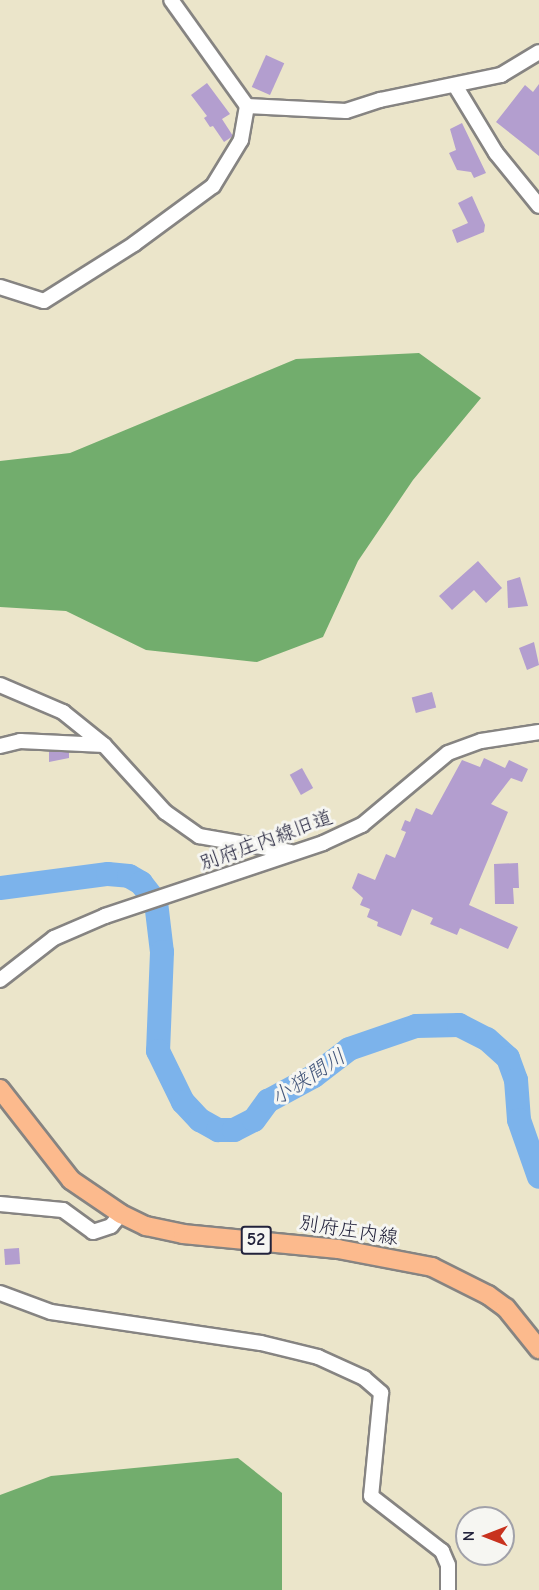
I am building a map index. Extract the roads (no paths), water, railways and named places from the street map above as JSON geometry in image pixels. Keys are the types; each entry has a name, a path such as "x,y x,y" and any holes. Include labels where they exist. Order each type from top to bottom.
{"main road":[{"name":"別府庄内線","path":"0,1089 71,1180 121,1214 146,1226 183,1234 338,1248 432,1267 465,1281 506,1308 539,1349"}],"street":[{"path":"0,287 44,301 134,244 213,186 241,140 247,106 171,0"},
{"path":"247,106 345,111 380,99 456,87 501,75 539,52"},
{"path":"456,87 496,153 539,206"},
{"path":"0,685 63,712 104,745 165,812 199,836 293,852"},
{"name":"別府庄内線旧道","path":"0,980 54,938 105,916 293,852 362,825 448,753 481,741 539,732"},
{"path":"0,746 20,741 104,745"},
{"path":"0,1204 63,1210 93,1232 111,1226 121,1214"},
{"path":"0,1293 51,1312 261,1343 318,1357 364,1378 381,1393 371,1496 442,1551 448,1565 448,1590"}],"waterway":[{"name":"小狭間川","path":"0,888 108,874 129,876 141,883 156,902 162,952 158,1051 183,1102 200,1120 218,1130 234,1130 254,1120 268,1101 314,1076 349,1049 416,1026 459,1025 487,1039 508,1058 516,1080 519,1120 539,1177"}]}
